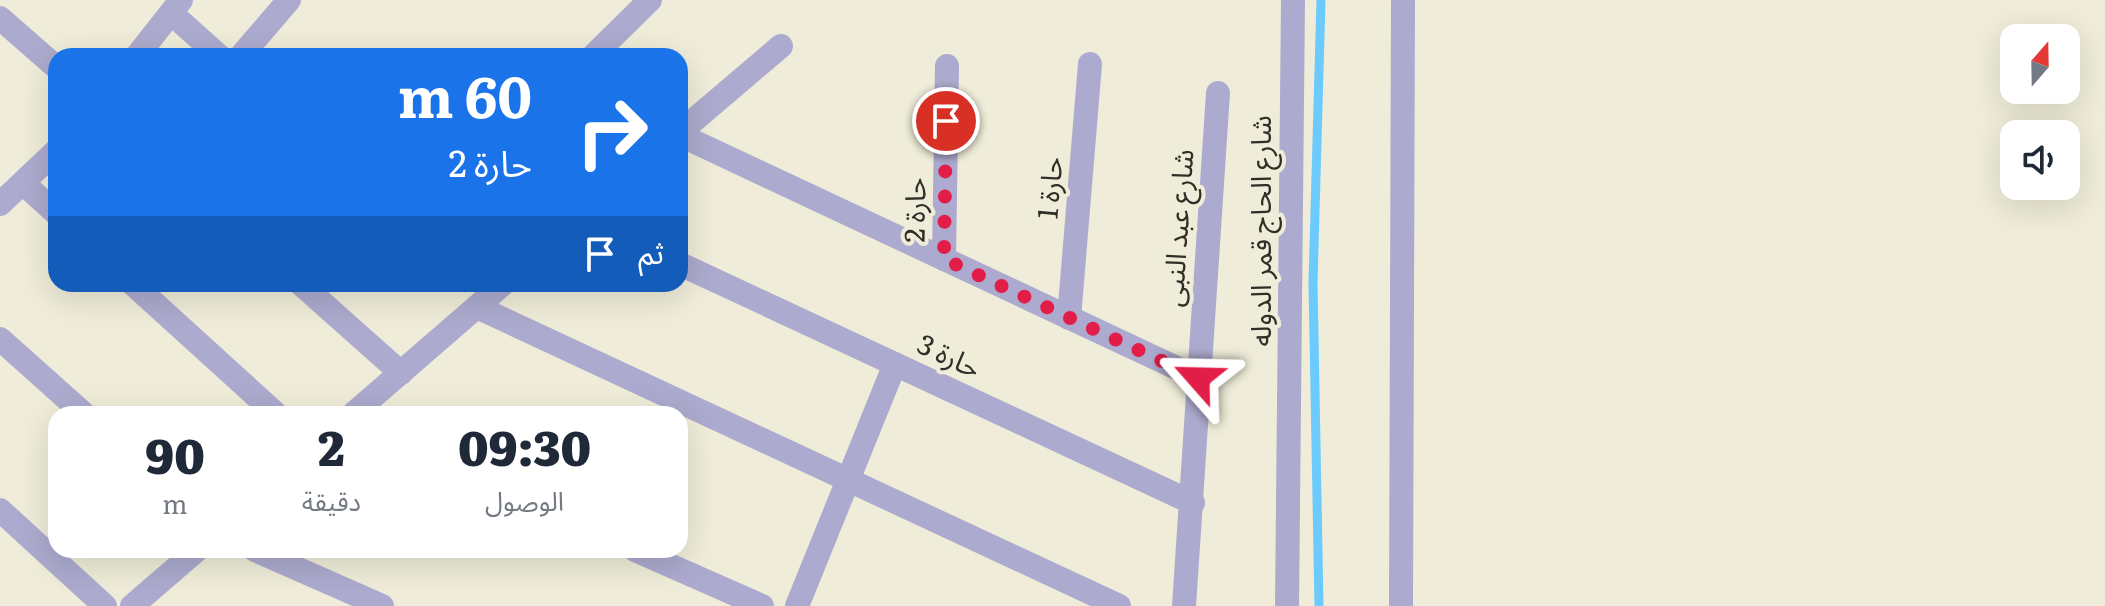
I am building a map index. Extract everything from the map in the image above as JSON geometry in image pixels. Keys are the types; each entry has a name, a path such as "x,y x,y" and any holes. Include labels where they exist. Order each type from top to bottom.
{"street":[{"path":"248,48 289,0"},
{"path":"601,48 650,0"},
{"name":"شارع الحاج قمر الدوله","path":"1287,606 1293,0"},
{"path":"1401,606 1403,0"},
{"path":"143,48 176,6 212,48"},
{"path":"0,18 48,60"},
{"path":"688,126 781,46"},
{"name":"حارة 1","path":"1069,318 1090,64"},
{"name":"حارة 2","path":"944,259 947,66"},
{"name":"شارع عبد النبى","path":"1184,606 1218,93"},
{"path":"688,137 1198,378"},
{"path":"0,204 48,159"},
{"path":"23,183 48,206"},
{"name":"حارة 3","path":"688,268 1193,503"},
{"path":"142,292 267,406"},
{"path":"310,292 401,373"},
{"path":"362,406 485,293 847,479 1119,606"},
{"path":"0,339 75,406"},
{"path":"797,606 895,364"},
{"path":"0,510 48,554"},
{"path":"52,558 105,606"},
{"path":"132,606 188,558"},
{"path":"273,558 382,606"},
{"path":"653,558 762,606"}],"waterway":[{"path":"1319,606 1313,283 1321,0"}],"route":[{"path":"946,121 944,259 1198,378"}]}
